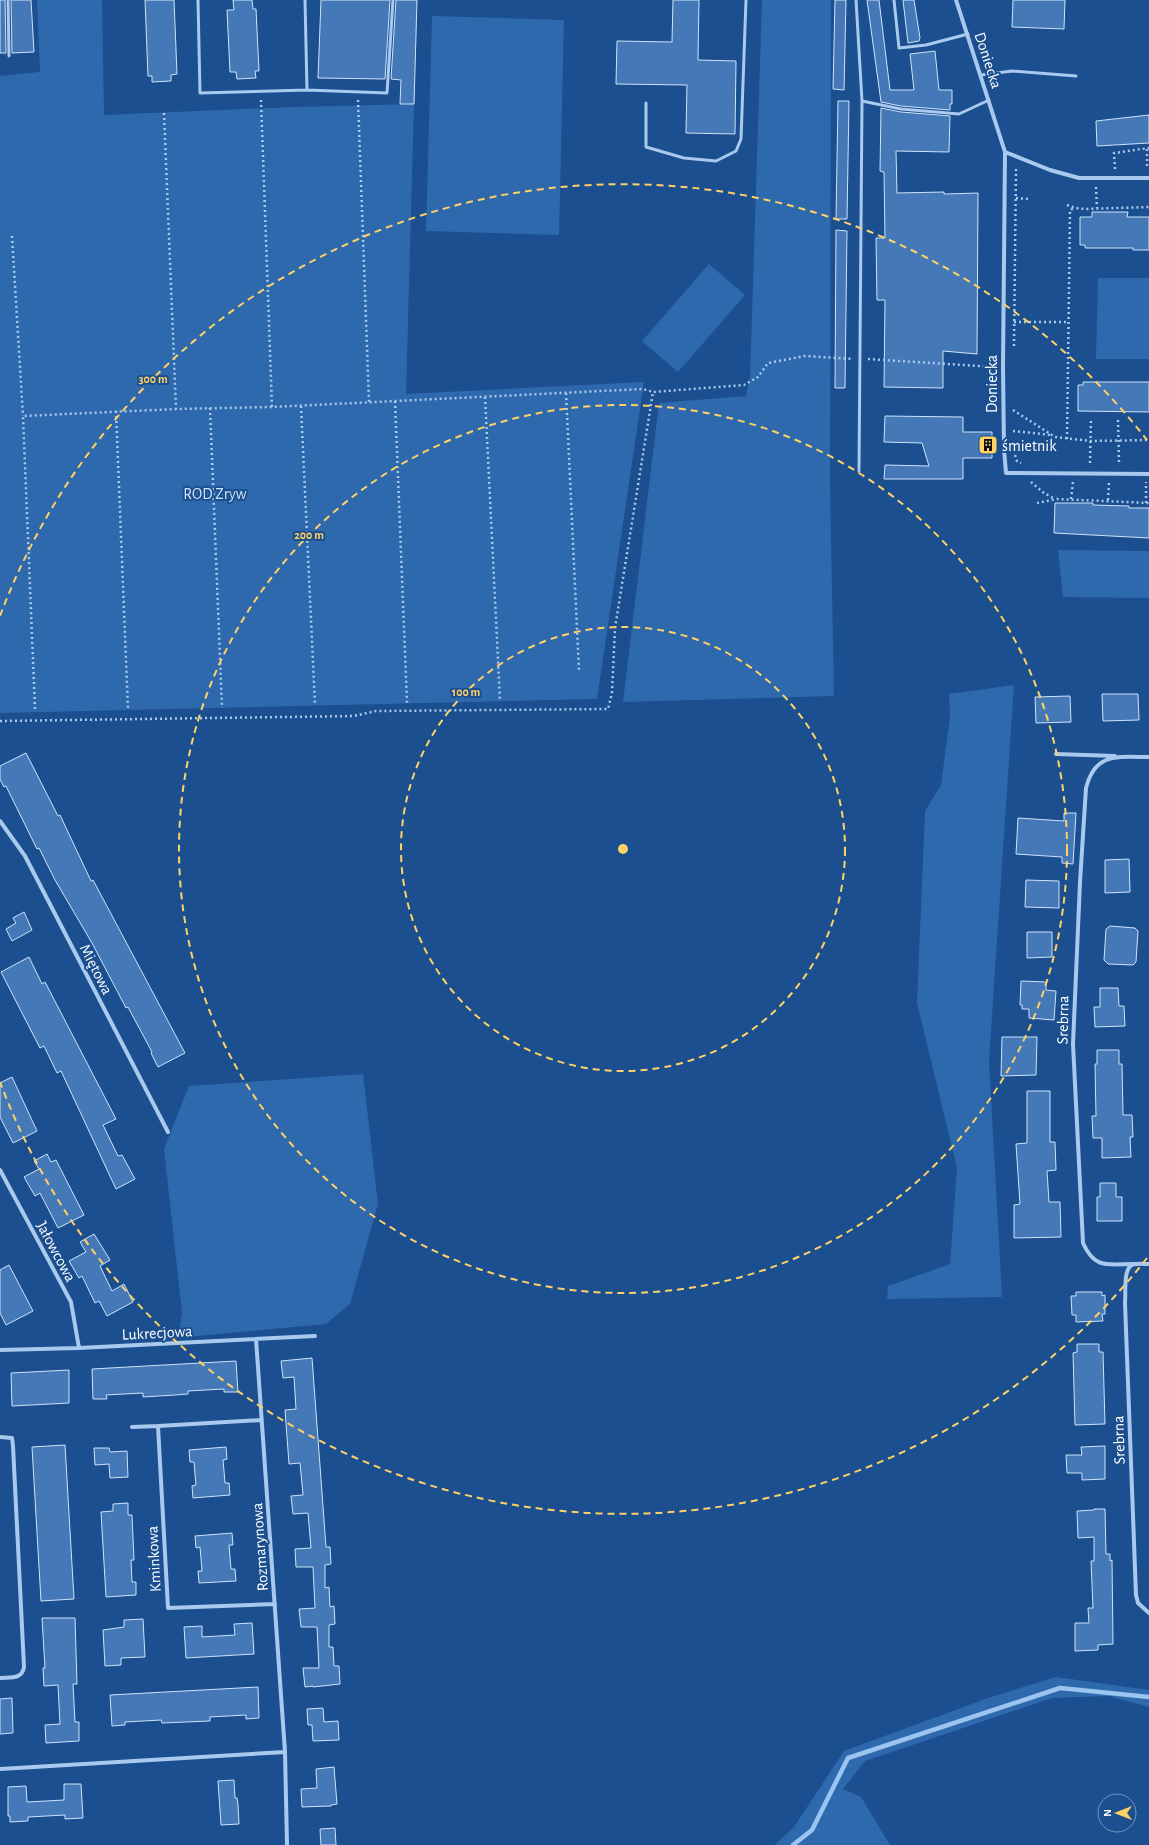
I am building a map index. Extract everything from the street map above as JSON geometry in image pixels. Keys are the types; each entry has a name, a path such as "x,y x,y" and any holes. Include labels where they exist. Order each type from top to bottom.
{"street":[{"name":"Doniecka","path":"956,0 990,100 1005,152 1003,367 1004,449 1006,473 1149,474"},
{"path":"1005,152 1050,170 1079,178 1149,178"},
{"name":"Srebrna","path":"1056,754 1149,757"},
{"name":"Srebrna","path":"1123,757 1105,761 1095,766 1089,775 1086,788 1080,882 1073,1044 1083,1243 1090,1257 1095,1262 1106,1264 1149,1264"},
{"name":"Miętowa","path":"0,821 25,856 168,1132"},
{"name":"Jałowcowa","path":"0,1170 71,1302 79,1348"},
{"name":"Srebrna","path":"1135,1264 1130,1266 1127,1271 1125,1303 1136,1595 1138,1603 1149,1613"},
{"name":"Lukrecjowa","path":"0,1350 79,1348 316,1336"},
{"name":"Rozmarynowa","path":"256,1339 285,1752 287,1845"},
{"path":"132,1427 261,1420"},
{"name":"Kminkowa","path":"158,1426 168,1608 275,1604"},
{"path":"0,1437 12,1438 14,1446 24,1667 22,1674 19,1676 0,1678"},
{"path":"0,1769 285,1752"}],"lane":[{"path":"8,0 9,56"},
{"path":"198,0 200,93 307,90 387,93 393,0"},
{"path":"305,0 307,90"},
{"path":"646,103 646,147 684,158 716,160 736,151 741,139 746,0"},
{"path":"856,0 862,101 860,471"},
{"path":"894,0 899,48 926,45 968,34"},
{"path":"981,75 1012,71 1076,76"},
{"path":"862,101 901,109 959,114 990,100"}],"path":[{"path":"978,34 991,73"},
{"path":"261,92 272,407"},
{"path":"358,92 370,402"},
{"path":"164,113 176,409"},
{"path":"1115,170 1114,153 1148,149 1148,169 1140,169"},
{"path":"1014,351 1016,169"},
{"path":"1107,170 1121,170"},
{"path":"1096,178 1097,208"},
{"path":"1016,198 1028,199"},
{"path":"1067,205 1075,208 1149,207"},
{"path":"1067,439 1070,210 1075,208"},
{"path":"12,236 23,416 35,709"},
{"path":"1014,322 1069,322"},
{"path":"23,416 116,411 301,406 643,389 653,392 744,384 758,377 768,363 805,356 996,367"},
{"path":"996,359 996,374"},
{"path":"0,721 354,716 376,711 608,709 612,693 615,628 653,392"},
{"path":"566,393 579,671"},
{"path":"485,397 500,701"},
{"path":"395,401 408,703"},
{"path":"1013,402 1013,415"},
{"path":"301,406 315,705"},
{"path":"210,408 222,708"},
{"path":"1013,410 1055,437 1091,441 1149,440"},
{"path":"116,411 128,710"},
{"path":"1090,463 1091,418"},
{"path":"1118,420 1119,463"},
{"path":"1013,426 1014,438"},
{"path":"1013,431 1052,435"},
{"path":"1014,450 1017,461 1022,464"},
{"path":"1029,481 1044,493 1055,499"},
{"path":"1071,499 1073,481"},
{"path":"1108,500 1109,481"},
{"path":"1037,503 1055,499 1108,500 1147,503 1146,482"}],"green space":[{"name":"ROD Zryw","path":"37,0 102,0 104,115 294,107 414,104 406,394 644,382 597,699 0,713 0,76 40,72"},
{"path":"762,0 831,0 830,484 834,696 623,702 659,403 746,396 750,377"},
{"path":"432,16 564,20 559,235 426,231"},
{"path":"709,264 745,295 678,372 642,341"},
{"path":"1098,278 1149,278 1149,359 1096,359"},
{"path":"1058,550 1149,551 1149,598 1063,597"},
{"path":"1014,685 989,1061 1002,1297 887,1299 888,1286 950,1264 957,1168 917,1003 925,811 941,785 950,717 949,694"},
{"path":"363,1074 378,1204 350,1304 326,1324 187,1337 179,1332 182,1313 164,1149 189,1086"},
{"path":"1056,1677 1149,1690 1149,1707 1109,1696 1052,1698 865,1761 843,1789 861,1797 890,1845 775,1845 794,1827 844,1751 988,1698"}],"building":[{"path":"0,0 5,0 6,53 0,53"},
{"path":"11,0 31,0 34,52 12,53"},
{"path":"145,0 174,0 177,74 171,75 171,81 152,82 152,76 148,76"},
{"path":"233,0 252,0 253,9 256,9 259,71 255,71 256,78 237,79 236,72 230,72 227,10 234,10"},
{"path":"321,0 390,0 385,79 318,78"},
{"path":"396,0 417,0 414,104 400,104 401,80 391,79"},
{"path":"673,0 699,0 698,60 736,61 735,134 686,133 687,85 616,84 617,41 672,42"},
{"path":"835,0 846,0 844,90 833,89"},
{"path":"867,0 879,0 890,90 914,90 910,54 935,51 939,90 952,90 952,104 950,104 950,110 901,106 881,102"},
{"path":"903,0 914,0 920,38 919,41 908,43"},
{"path":"1013,0 1065,0 1064,29 1012,27"},
{"path":"838,101 849,101 847,219 836,219"},
{"path":"881,108 901,112 950,116 949,152 896,151 897,193 978,193 977,354 943,351 943,388 884,387 885,300 877,300 876,238 885,238 884,172 880,171"},
{"path":"1149,115 1149,143 1097,146 1096,121"},
{"path":"1092,212 1128,212 1127,217 1149,217 1149,250 1133,250 1133,248 1085,248 1085,245 1080,245 1080,217 1092,217"},
{"path":"836,230 847,231 845,388 835,388"},
{"path":"1083,382 1149,382 1149,412 1078,411 1078,385 1083,385"},
{"path":"885,416 963,417 963,432 992,432 992,458 963,458 963,479 884,479 885,465 929,466 922,443 884,442"},
{"path":"1055,503 1093,503 1093,505 1149,508 1149,538 1054,533"},
{"path":"1102,694 1138,694 1139,720 1103,721"},
{"path":"1070,696 1071,722 1036,723 1035,697"},
{"path":"26,753 58,816 60,815 91,881 93,880 185,1053 158,1067 151,1053 152,1052 128,1007 126,1008 92,943 55,880 39,848 37,849 6,786 4,787 0,779 0,766"},
{"path":"1064,813 1076,813 1073,864 1062,863 1062,857 1016,854 1018,818 1064,821"},
{"path":"1129,859 1130,892 1105,893 1105,860"},
{"path":"1026,880 1059,881 1059,908 1025,907"},
{"path":"24,912 32,930 12,941 6,929 16,923 13,918"},
{"path":"1110,926 1135,928 1138,931 1136,962 1133,965 1108,964 1104,960 1106,929"},
{"path":"1027,932 1052,932 1052,957 1027,958"},
{"path":"29,957 42,984 45,982 116,1119 103,1125 118,1156 122,1155 135,1179 116,1189 61,1071 57,1073 44,1046 40,1048 1,972"},
{"path":"1021,981 1046,982 1046,990 1056,991 1054,1020 1029,1018 1029,1009 1022,1009 1022,1005 1020,1005"},
{"path":"1100,988 1118,988 1119,1006 1124,1006 1125,1026 1095,1027 1094,1007 1100,1007"},
{"path":"1002,1037 1037,1037 1036,1075 1001,1076"},
{"path":"1097,1050 1119,1050 1119,1064 1122,1064 1123,1115 1132,1115 1133,1137 1130,1137 1131,1157 1102,1158 1102,1138 1093,1138 1092,1116 1096,1116 1095,1064 1097,1064"},
{"path":"12,1077 37,1131 13,1143 0,1117 0,1083"},
{"path":"1027,1091 1050,1091 1050,1142 1055,1142 1056,1170 1047,1171 1049,1202 1060,1202 1061,1237 1014,1238 1014,1205 1020,1204 1016,1144 1027,1143"},
{"path":"47,1154 51,1162 56,1160 84,1215 58,1228 40,1193 35,1196 24,1177 39,1169 34,1161"},
{"path":"1100,1183 1116,1183 1116,1197 1122,1197 1122,1221 1097,1221 1097,1197 1100,1197"},
{"path":"94,1234 110,1260 100,1266 112,1291 124,1284 133,1302 107,1316 99,1301 95,1303 82,1276 79,1278 69,1261 86,1252 80,1242"},
{"path":"9,1265 33,1311 6,1325 0,1313 0,1270"},
{"path":"1076,1292 1102,1292 1102,1296 1105,1295 1105,1314 1102,1314 1103,1321 1076,1322 1076,1315 1072,1315 1071,1296 1076,1296"},
{"path":"1077,1344 1099,1344 1099,1352 1103,1352 1105,1424 1075,1425 1073,1353 1077,1352"},
{"path":"312,1358 326,1547 330,1547 331,1564 325,1565 325,1588 329,1587 330,1607 334,1606 335,1624 329,1625 329,1647 333,1647 334,1666 339,1666 340,1684 305,1687 303,1668 319,1668 317,1627 301,1627 299,1609 315,1608 313,1567 296,1567 295,1549 311,1548 308,1513 293,1514 291,1496 303,1495 300,1463 289,1464 285,1410 296,1409 294,1377 283,1378 281,1361"},
{"path":"236,1361 238,1392 224,1392 224,1389 188,1391 188,1394 143,1397 143,1393 106,1395 107,1399 93,1399 92,1369"},
{"path":"69,1370 69,1403 12,1406 11,1373"},
{"path":"65,1445 74,1599 41,1601 32,1447"},
{"path":"1105,1446 1105,1479 1082,1480 1082,1473 1067,1473 1066,1455 1082,1455 1081,1447"},
{"path":"226,1447 227,1459 223,1460 225,1483 229,1483 230,1495 193,1498 192,1486 196,1485 194,1462 190,1462 189,1450"},
{"path":"94,1448 109,1448 110,1452 127,1451 128,1477 110,1478 109,1464 95,1465"},
{"path":"128,1503 128,1515 132,1515 134,1560 131,1560 132,1582 136,1582 136,1595 106,1597 101,1512 113,1511 113,1504"},
{"path":"1105,1509 1106,1554 1110,1554 1110,1561 1112,1560 1113,1644 1098,1645 1098,1650 1075,1651 1075,1623 1089,1623 1088,1608 1093,1608 1091,1561 1094,1561 1094,1537 1078,1538 1077,1511"},
{"path":"232,1533 233,1545 229,1545 231,1569 235,1569 236,1581 199,1583 198,1571 202,1571 200,1547 196,1548 195,1536"},
{"path":"42,1618 75,1618 77,1684 73,1684 75,1722 79,1722 79,1741 46,1743 45,1725 60,1724 58,1685 44,1686 43,1668 45,1668"},
{"path":"143,1619 145,1657 121,1658 121,1665 105,1666 103,1630 124,1627 124,1620"},
{"path":"252,1623 254,1654 186,1658 184,1627 202,1626 202,1637 235,1635 234,1624"},
{"path":"258,1687 259,1718 246,1719 246,1715 210,1717 210,1721 162,1723 161,1720 125,1722 125,1725 112,1726 110,1695"},
{"path":"12,1698 13,1733 0,1734 0,1699"},
{"path":"323,1708 324,1722 338,1721 339,1740 313,1741 312,1725 308,1725 307,1709"},
{"path":"334,1767 337,1804 331,1806 302,1807 301,1789 317,1788 316,1769"},
{"path":"234,1780 235,1798 237,1798 238,1804 239,1824 221,1825 218,1781"},
{"path":"64,1784 81,1784 83,1818 65,1819 65,1815 28,1817 28,1821 10,1822 10,1816 8,1816 8,1787 26,1786 27,1802 46,1801 64,1800"},
{"path":"335,1828 336,1845 321,1845 320,1829"}],"waterway":[{"path":"793,1845 812,1830 848,1758 1060,1688 1149,1697"}],"place":[{"name":"śmietnik","path":"988,445"}]}
